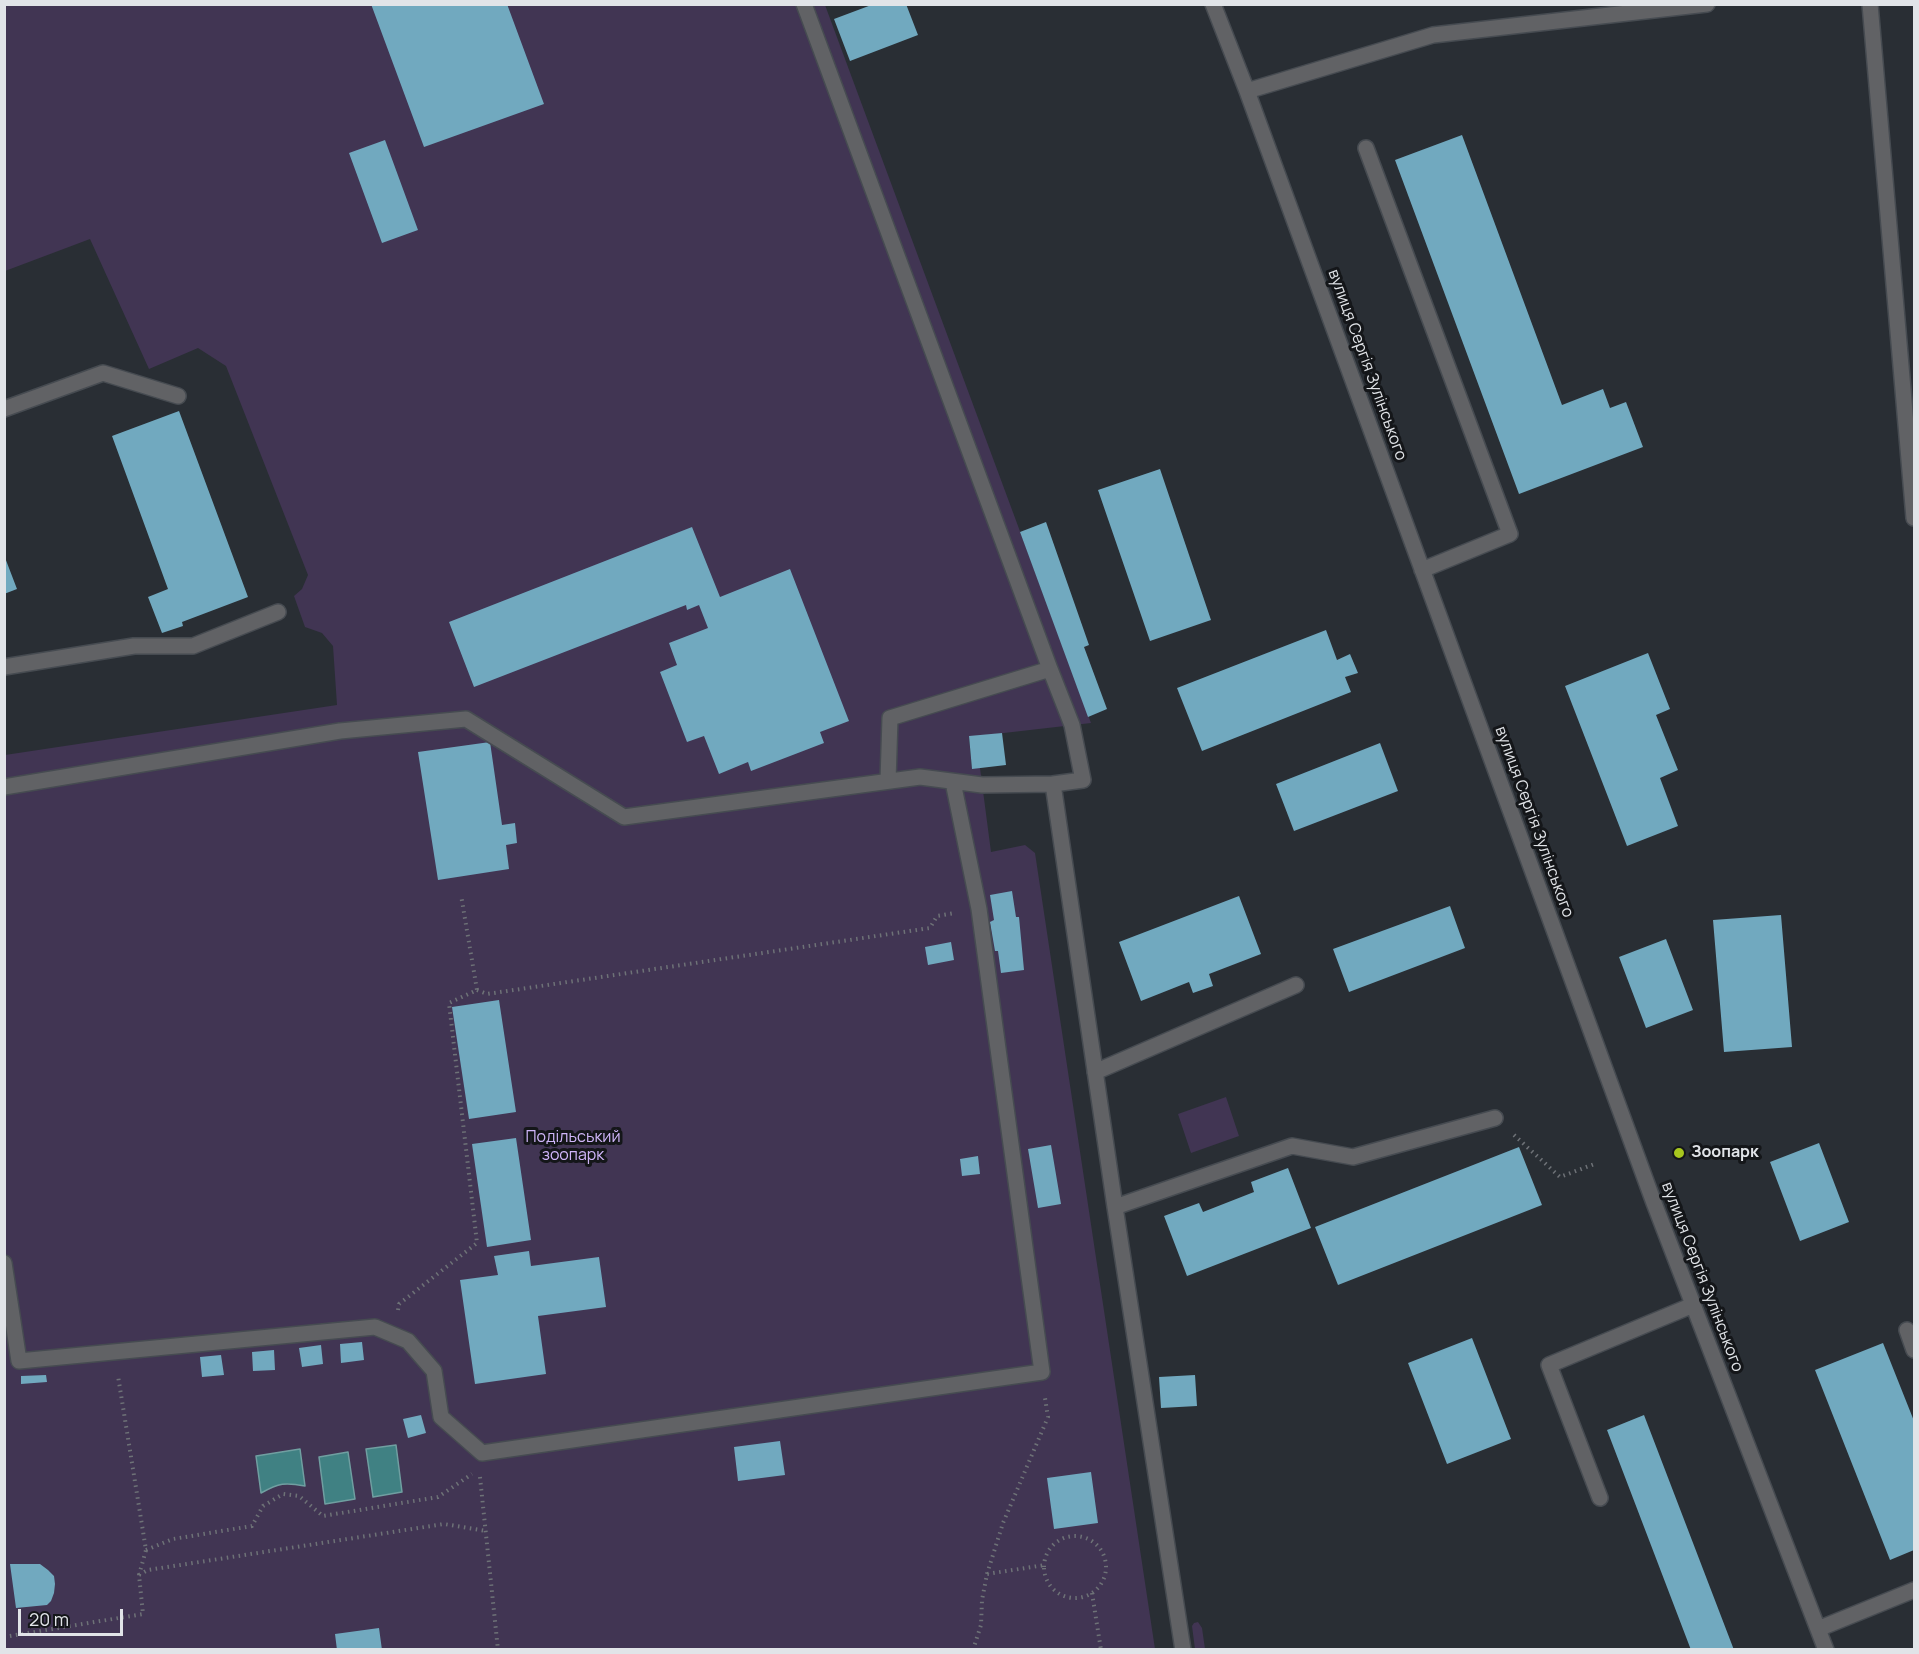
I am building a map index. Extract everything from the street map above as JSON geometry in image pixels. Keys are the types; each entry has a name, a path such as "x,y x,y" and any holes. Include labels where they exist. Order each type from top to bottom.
{"street":[{"path":"4,787 340,731 466,719 624,817 920,777 982,785 1053,784 1083,780 1072,725 804,4"},
{"name":"вулиця Сергія Зулінського","path":"1213,4 1247,91 1654,1203 1826,1650"},
{"path":"1247,91 1433,35 1707,4"},
{"path":"1870,4 1914,518"},
{"path":"1366,148 1510,534 1422,570"},
{"path":"4,409 103,373 178,396"},
{"path":"4,667 134,646 193,646 278,612"},
{"path":"888,781 890,718 1050,669"},
{"path":"4,1263 19,1361 375,1327 408,1341 434,1371 441,1417 482,1453 1042,1372 979,909 953,782"},
{"path":"1053,784 1183,1650"},
{"path":"1095,1072 1296,985"},
{"path":"1115,1207 1292,1146 1353,1157 1495,1118"},
{"path":"1600,1498 1550,1365 1693,1305"},
{"path":"1907,1330 1914,1350"},
{"path":"1818,1629 1914,1590"}],"path":[{"path":"461,895 477,990"},
{"path":"391,1334 399,1304 477,1244 449,1003 477,990 487,994 930,928 938,916 979,909"},
{"path":"1495,1118 1560,1177 1597,1163"},
{"path":"4,1637 142,1614 139,1575 146,1550 115,1352"},
{"path":"973,1650 981,1625 982,1600 987,1574 1003,1523 1047,1417 1042,1372"},
{"path":"146,1550 173,1539 252,1526 263,1506 283,1494 299,1496 323,1516 438,1497 479,1470 498,1650"},
{"path":"139,1575 148,1570 444,1524 486,1531"},
{"path":"1081,1537 1091,1540 1099,1547 1106,1566 1105,1577 1100,1586 1084,1597 1064,1596 1049,1584 1045,1575 1045,1564 1052,1546 1060,1540 1081,1537"},
{"path":"987,1574 1045,1564"},
{"path":"1092,1593 1101,1650"}],"green space":[{"name":"Подільський зоопарк","path":"5,5 825,5 1091,723 969,737 972,768 980,768 991,852 1025,845 1035,853 1155,1649 5,1649 5,755 337,705 333,646 322,633 305,627 294,596 302,589 308,575 226,366 198,348 149,369 90,239 5,271"},
{"path":"1226,1097 1239,1136 1191,1153 1178,1114"},
{"path":"1198,1622 1202,1628 1205,1649 1195,1649 1192,1626"}],"water":[{"path":"396,1445 402,1492 373,1497 366,1449"},
{"path":"300,1449 305,1486 282,1484 261,1493 256,1456"},
{"path":"348,1452 355,1499 325,1504 319,1457"}],"building":[{"path":"371,4 507,4 544,104 424,147"},
{"path":"874,4 906,4 918,35 850,61 834,19"},
{"path":"1462,135 1562,405 1603,389 1610,408 1626,402 1643,447 1519,494 1395,160"},
{"path":"385,140 418,230 382,243 349,153"},
{"path":"179,411 248,597 182,622 183,626 162,633 148,597 168,589 112,436"},
{"path":"1160,469 1211,620 1150,641 1098,490"},
{"path":"1046,522 1089,645 1084,647 1107,709 1088,717 1020,532"},
{"path":"692,527 720,597 790,569 849,721 820,732 824,743 751,771 748,762 719,774 704,736 687,742 660,672 677,665 669,643 708,628 699,605 687,610 686,605 474,687 449,622"},
{"path":"4,555 17,589 4,594"},
{"path":"1326,630 1337,660 1350,654 1358,673 1345,677 1351,692 1202,751 1177,688"},
{"path":"1648,653 1670,709 1656,715 1678,770 1660,778 1678,826 1627,846 1565,686"},
{"path":"1002,733 1006,765 972,769 969,736"},
{"path":"490,742 502,825 515,823 517,843 506,845 509,869 438,880 418,752"},
{"path":"1380,743 1398,791 1294,831 1276,784"},
{"path":"1012,891 1016,917 1019,917 1024,970 1001,973 990,922 994,920 990,895"},
{"path":"1239,896 1261,954 1209,974 1213,986 1193,993 1189,982 1141,1001 1119,942"},
{"path":"1450,906 1465,948 1349,992 1333,949"},
{"path":"1781,915 1792,1047 1724,1052 1713,920"},
{"path":"1666,939 1693,1010 1646,1028 1619,957"},
{"path":"951,942 954,960 928,965 925,947"},
{"path":"499,1000 516,1112 469,1119 452,1007"},
{"path":"516,1138 531,1240 487,1247 472,1144"},
{"path":"1819,1143 1849,1222 1800,1241 1770,1162"},
{"path":"1051,1145 1061,1204 1038,1208 1028,1149"},
{"path":"1519,1147 1542,1205 1338,1285 1315,1227"},
{"path":"978,1156 980,1174 962,1176 960,1159"},
{"path":"1288,1168 1311,1228 1187,1276 1164,1216 1199,1203 1203,1212 1254,1192 1251,1182"},
{"path":"529,1251 531,1266 599,1257 606,1307 538,1316 546,1374 475,1384 460,1280 498,1275 494,1256"},
{"path":"1472,1338 1511,1439 1447,1464 1408,1363"},
{"path":"362,1342 364,1360 341,1363 340,1344"},
{"path":"1883,1343 1914,1421 1914,1550 1890,1560 1815,1370"},
{"path":"321,1345 323,1364 302,1367 299,1348"},
{"path":"274,1350 275,1370 253,1371 252,1352"},
{"path":"221,1355 224,1375 202,1377 200,1357"},
{"path":"46,1375 47,1382 21,1384 21,1376"},
{"path":"1195,1375 1197,1406 1161,1408 1159,1377"},
{"path":"421,1415 426,1433 408,1438 403,1419"},
{"path":"1644,1415 1734,1650 1691,1650 1607,1430"},
{"path":"780,1441 785,1475 738,1481 734,1447"},
{"path":"1091,1472 1098,1523 1054,1529 1047,1478"},
{"path":"10,1564 40,1564 54,1576 54,1593 47,1605 16,1608"},
{"path":"379,1628 382,1650 337,1650 335,1634"}],"place":[{"name":"Зоопарк","path":"1679,1153"}]}
